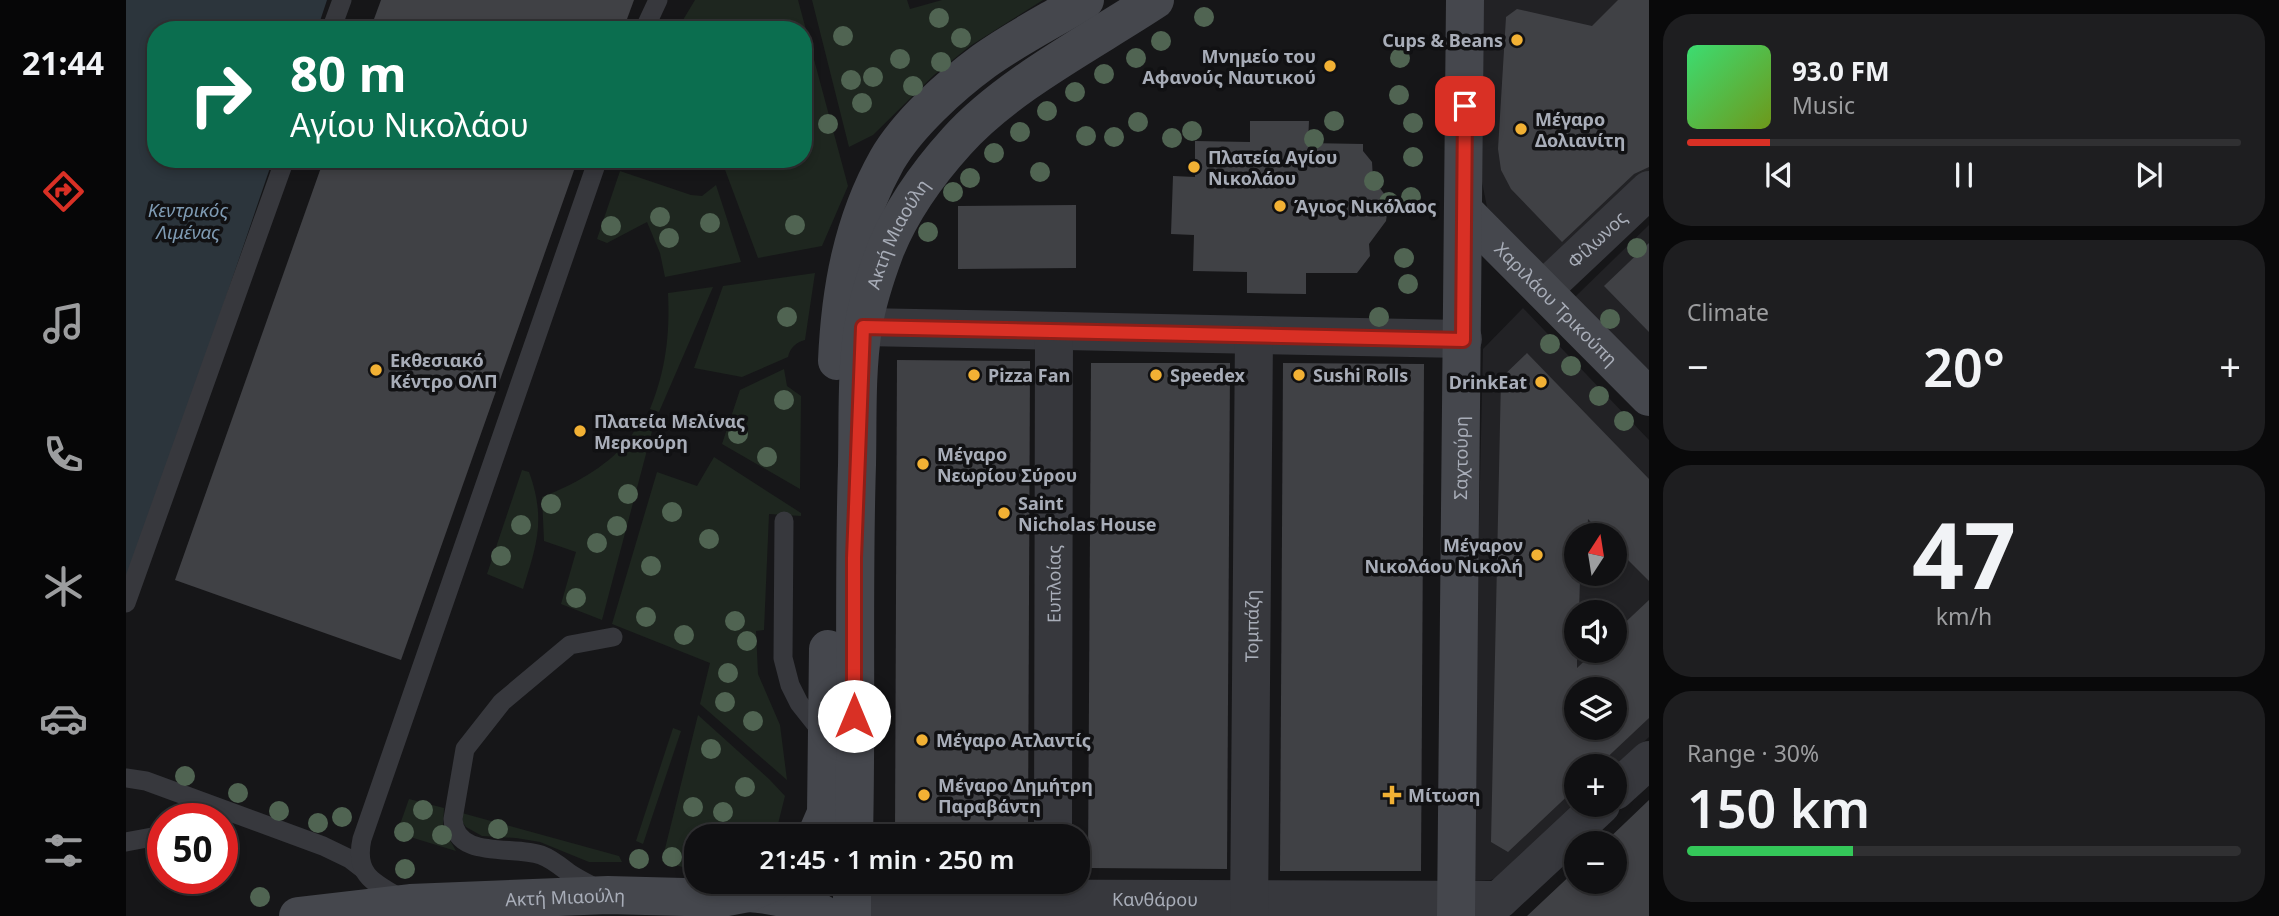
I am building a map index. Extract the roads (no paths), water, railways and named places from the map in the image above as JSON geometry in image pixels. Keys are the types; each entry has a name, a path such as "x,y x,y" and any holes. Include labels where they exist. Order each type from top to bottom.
{"main road":[{"name":"Ακτή Μιαούλη","path":"821,824 825,813 835,405 840,308 851,249 861,216 888,159 930,108 985,61 1085,0"},
{"name":"Ακτή Μιαούλη","path":"854,824 854,558 863,327 885,251 898,222 958,139 984,115 1050,67 1155,0"},
{"name":"Σαχτούρη","path":"1456,908 1465,0"},
{"name":"Χαριλάου Τρικούπη","path":"1464,211 1649,397"},
{"name":"Ακτή Μιαούλη","path":"298,916 608,895 722,898 738,894"},
{"name":"Ακτή Μιαούλη","path":"768,894 789,899 845,903"}],"street":[{"name":"Φίλωνος","path":"1544,290 1649,190"},
{"path":"863,327 1463,340"},
{"name":"Ευπλοίας","path":"1053,824 1055,331"},
{"name":"Τομπάζη","path":"1249,907 1254,335"},
{"path":"1627,780 1649,760"},
{"path":"1507,908 1590,817"},
{"name":"Κανθάρου","path":"845,903 1053,899 1249,907 1507,908"}],"lane":[{"path":"334,21 342,0"},
{"path":"648,21 658,0"},
{"path":"126,603 282,168"},
{"path":"363,869 359,853 362,839 595,168"},
{"path":"784,521 783,658 799,703 827,738"},
{"path":"608,895 536,853 471,845 457,834 453,819 465,749 502,702 570,645 613,637"},
{"path":"126,778 146,781 194,803"},
{"path":"238,822 323,846 350,859 363,869 401,910"},
{"path":"126,842 147,838"}],"water":[{"name":"Κεντρικός Λιμένας","path":"126,0 327,0 320,21 147,21 147,168 270,168 126,591"}],"place":[{"name":"Cups & Beans","path":"1517,40"},
{"name":"Μνημείο του Αφανούς Ναυτικού","path":"1330,66"},
{"name":"Μέγαρο Δολιανίτη","path":"1521,129"},
{"name":"Πλατεία Αγίου Νικολάου","path":"1194,167"},
{"name":"Άγιος Νικόλαος","path":"1280,206"},
{"name":"Εκθεσιακό Κέντρο ΟΛΠ","path":"376,370"},
{"name":"Pizza Fan","path":"974,375"},
{"name":"Speedex","path":"1156,375"},
{"name":"Sushi Rolls","path":"1299,375"},
{"name":"DrinkEat","path":"1541,382"},
{"name":"Πλατεία Μελίνας Μερκούρη","path":"580,431"},
{"name":"Μέγαρο Νεωρίου Σύρου","path":"923,464"},
{"name":"Saint Nicholas House","path":"1004,513"},
{"name":"Μέγαρον Νικολάου Νικολή","path":"1537,555"},
{"name":"Μέγαρο Ατλαντίς","path":"922,740"},
{"name":"Μέγαρο Δημήτρη Παραβάντη","path":"924,795"},
{"name":"Μίτωση","path":"1392,795"}]}
